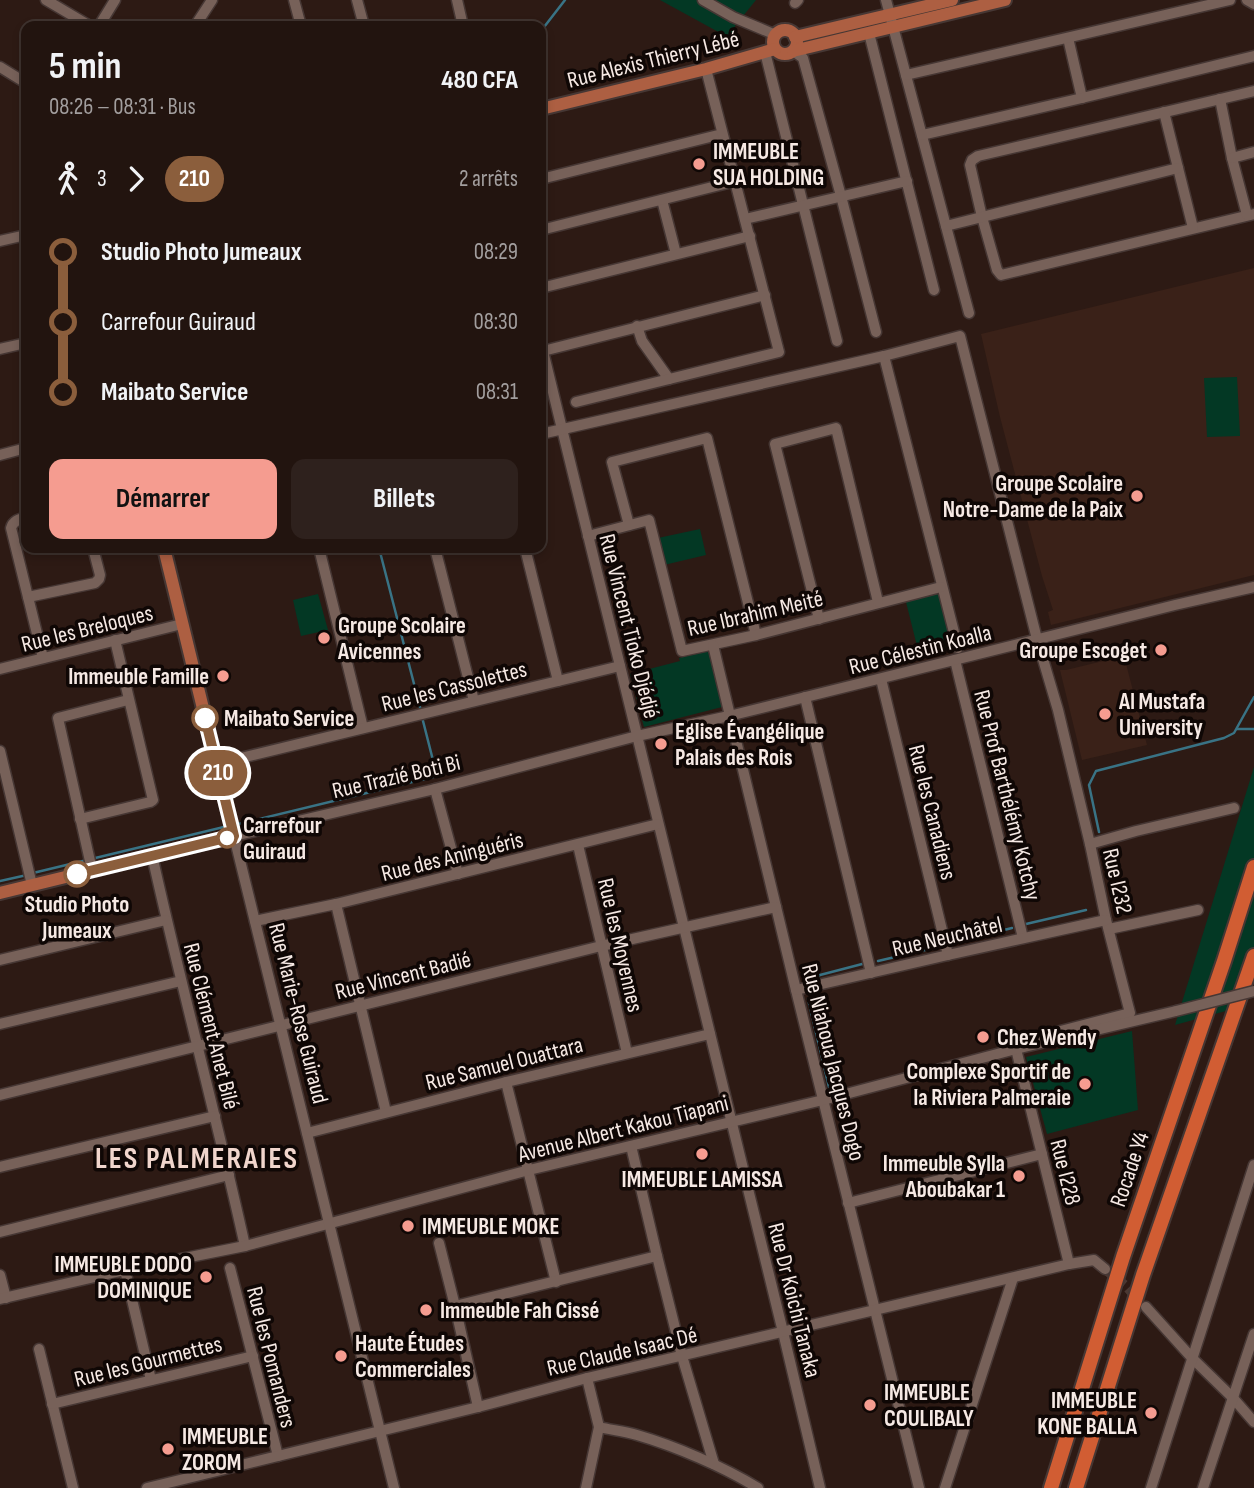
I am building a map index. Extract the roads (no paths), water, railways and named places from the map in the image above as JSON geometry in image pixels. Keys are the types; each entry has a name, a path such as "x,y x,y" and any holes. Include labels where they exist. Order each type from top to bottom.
{"highway":[{"name":"Rocade Y4","path":"1051,1488 1123,1257 1254,867"},
{"path":"1076,1488 1143,1275 1254,956"}],"main road":[{"path":"793,51 795,37 790,32 786,30 776,35 770,50 783,54 869,33 891,21 952,0"},
{"path":"795,37 1005,0"},
{"name":"Rue Alexis Thierry Lébé","path":"546,108 706,69 770,50"},
{"name":"Rue Marie-Rose Guiraud","path":"165,553 234,836"},
{"name":"Rue Trazié Boti Bi","path":"0,892 234,836"}],"street":[{"path":"46,0 82,21"},
{"path":"102,21 115,0"},
{"path":"198,21 212,0"},
{"path":"294,0 300,21"},
{"path":"358,0 363,21"},
{"path":"457,0 462,21"},
{"path":"703,0 733,18 776,35"},
{"path":"886,0 969,313"},
{"path":"906,75 1230,0"},
{"path":"1247,0 1254,4"},
{"path":"869,33 934,290"},
{"path":"1068,38 1082,99"},
{"path":"770,50 803,205 837,341"},
{"path":"793,51 803,58 876,332"},
{"path":"922,135 1254,56"},
{"path":"0,67 21,80"},
{"path":"576,402 779,352 706,69"},
{"path":"1220,100 1232,158 1250,214 1004,275 997,270 970,165 975,157 1254,91"},
{"path":"1164,112 1193,228"},
{"path":"546,178 722,134"},
{"path":"1232,158 1254,152"},
{"path":"946,226 1178,168"},
{"path":"546,229 736,181"},
{"path":"745,219 907,181"},
{"path":"663,200 676,254"},
{"path":"0,241 21,235"},
{"path":"546,287 750,236"},
{"path":"546,346 765,295"},
{"path":"637,326 642,341 669,379"},
{"name":"Rue I232","path":"884,356 960,337 1037,639 1058,710 1130,1013 1022,1041 1017,1044 1016,1049"},
{"path":"0,349 21,344"},
{"path":"546,433 884,356 958,648"},
{"name":"Rue Vincent Tioko Djédjé","path":"546,364 591,535 620,666 731,1122"},
{"path":"819,619 775,444 836,429 878,602"},
{"path":"591,535 629,525 612,462 707,438 756,635"},
{"path":"0,454 21,449"},
{"path":"21,519 12,524 11,528 43,657"},
{"name":"Rue Ibrahim Meité","path":"629,525 649,520 682,651 756,635 941,587"},
{"path":"27,597 95,583 100,575 94,553"},
{"path":"320,553 363,728"},
{"path":"436,553 474,701"},
{"path":"526,553 558,681"},
{"name":"Rue Célestin Koalla","path":"637,736 805,698 1254,587"},
{"name":"Rue les Breloques","path":"0,669 183,624"},
{"path":"80,819 153,800 115,640"},
{"name":"Rue Niahoua Jacques Dogo","path":"713,645 919,1488"},
{"name":"Rue Prof Barthélémy Kotchy","path":"955,660 1023,938"},
{"name":"Rue les Cassolettes","path":"216,764 620,666"},
{"name":"Rue les Canadiens","path":"881,679 948,955"},
{"path":"805,698 871,973"},
{"path":"92,870 58,719 128,700"},
{"name":"Rue Trazié Boti Bi","path":"234,836 435,789 637,736"},
{"path":"0,751 32,885"},
{"path":"435,789 458,874"},
{"path":"1090,844 1234,808"},
{"name":"Rue des Aninguéris","path":"255,921 336,904 658,824"},
{"name":"Rue Marie-Rose Guiraud","path":"234,836 394,1488"},
{"name":"Rue les Moyennes","path":"578,845 627,1053"},
{"name":"Rue Clément Anet Bilé","path":"152,855 245,1246"},
{"path":"336,904 386,1112"},
{"name":"Rue Vincent Badié","path":"0,1095 601,946 776,906"},
{"name":"Rue Neuchâtel","path":"796,990 1023,938 1198,910"},
{"path":"0,960 166,920"},
{"path":"0,1024 181,981"},
{"name":"Avenue Albert Kakou Tiapani","path":"3,1299 125,1270 245,1246 529,1170 823,1100 1016,1049 1254,991"},
{"name":"Rue Samuel Ouattara","path":"307,1133 710,1034"},
{"name":"Rue I228","path":"1016,1049 1069,1264"},
{"path":"506,1082 556,1282"},
{"path":"0,1167 215,1116"},
{"name":"Rue Dr Koichi Tanaka","path":"731,1122 820,1488"},
{"path":"631,1146 682,1356 714,1464"},
{"path":"848,1203 1042,1154"},
{"path":"1151,1488 1254,1165"},
{"path":"0,1232 229,1175"},
{"path":"439,1243 478,1407"},
{"path":"455,1306 657,1256"},
{"name":"Rue Claude Isaac Dé","path":"147,1488 173,1485 587,1378 1069,1264 1094,1260 1105,1269"},
{"name":"Rue les Pomanders","path":"230,1268 278,1456"},
{"path":"125,1270 151,1380"},
{"path":"0,1275 3,1299"},
{"path":"945,1488 1013,1278"},
{"path":"1146,1307 1254,1422"},
{"path":"1203,1488 1254,1334"},
{"path":"39,1349 73,1488"},
{"name":"Rue les Gourmettes","path":"52,1404 253,1356"},
{"path":"586,1488 598,1427 587,1378"},
{"path":"598,1427 636,1434 714,1464 758,1488"}],"waterway":[{"path":"546,25 565,0"},
{"path":"380,553 421,711"},
{"path":"1099,832 1089,785 1096,771 1224,738 1234,733 1254,697"},
{"path":"234,825 437,776 422,717"},
{"path":"1237,729 1254,729"},
{"path":"33,873 228,826"},
{"path":"0,881 27,875"},
{"path":"1026,924 1086,910"},
{"path":"952,943 1012,928"},
{"path":"878,961 942,946"},
{"path":"810,982 820,975 866,963"},
{"path":"808,999 829,1087"}],"tunnel":[{"path":"1105,1269 1138,1299"}],"place":[{"name":"IMMEUBLE SUA HOLDING","path":"699,164"},
{"name":"Groupe Scolaire Notre-Dame de la Paix","path":"1137,496"},
{"name":"Groupe Scolaire Avicennes","path":"324,638"},
{"name":"Groupe Escoget","path":"1161,650"},
{"name":"Immeuble Famille","path":"223,676"},
{"name":"Al Mustafa University","path":"1105,714"},
{"name":"Maibato Service","path":"205,718"},
{"name":"Eglise Évangélique Palais des Rois","path":"661,744"},
{"name":"Carrefour Guiraud","path":"227,838"},
{"name":"Studio Photo Jumeaux","path":"77,874"},
{"name":"Chez Wendy","path":"983,1037"},
{"name":"Complexe Sportif de la Riviera Palmeraie","path":"1085,1084"},
{"name":"IMMEUBLE LAMISSA","path":"702,1154"},
{"name":"Immeuble Sylla Aboubakar 1","path":"1019,1176"},
{"name":"IMMEUBLE MOKE","path":"408,1226"},
{"name":"IMMEUBLE DODO DOMINIQUE","path":"206,1277"},
{"name":"Immeuble Fah Cissé","path":"426,1310"},
{"name":"Haute Études Commerciales","path":"341,1356"},
{"name":"IMMEUBLE COULIBALY","path":"870,1405"},
{"name":"IMMEUBLE KONE BALLA","path":"1151,1413"},
{"name":"IMMEUBLE ZOROM","path":"168,1449"}],"district":[{"name":"LES PALMERAIES","path":"197,1158"}]}
